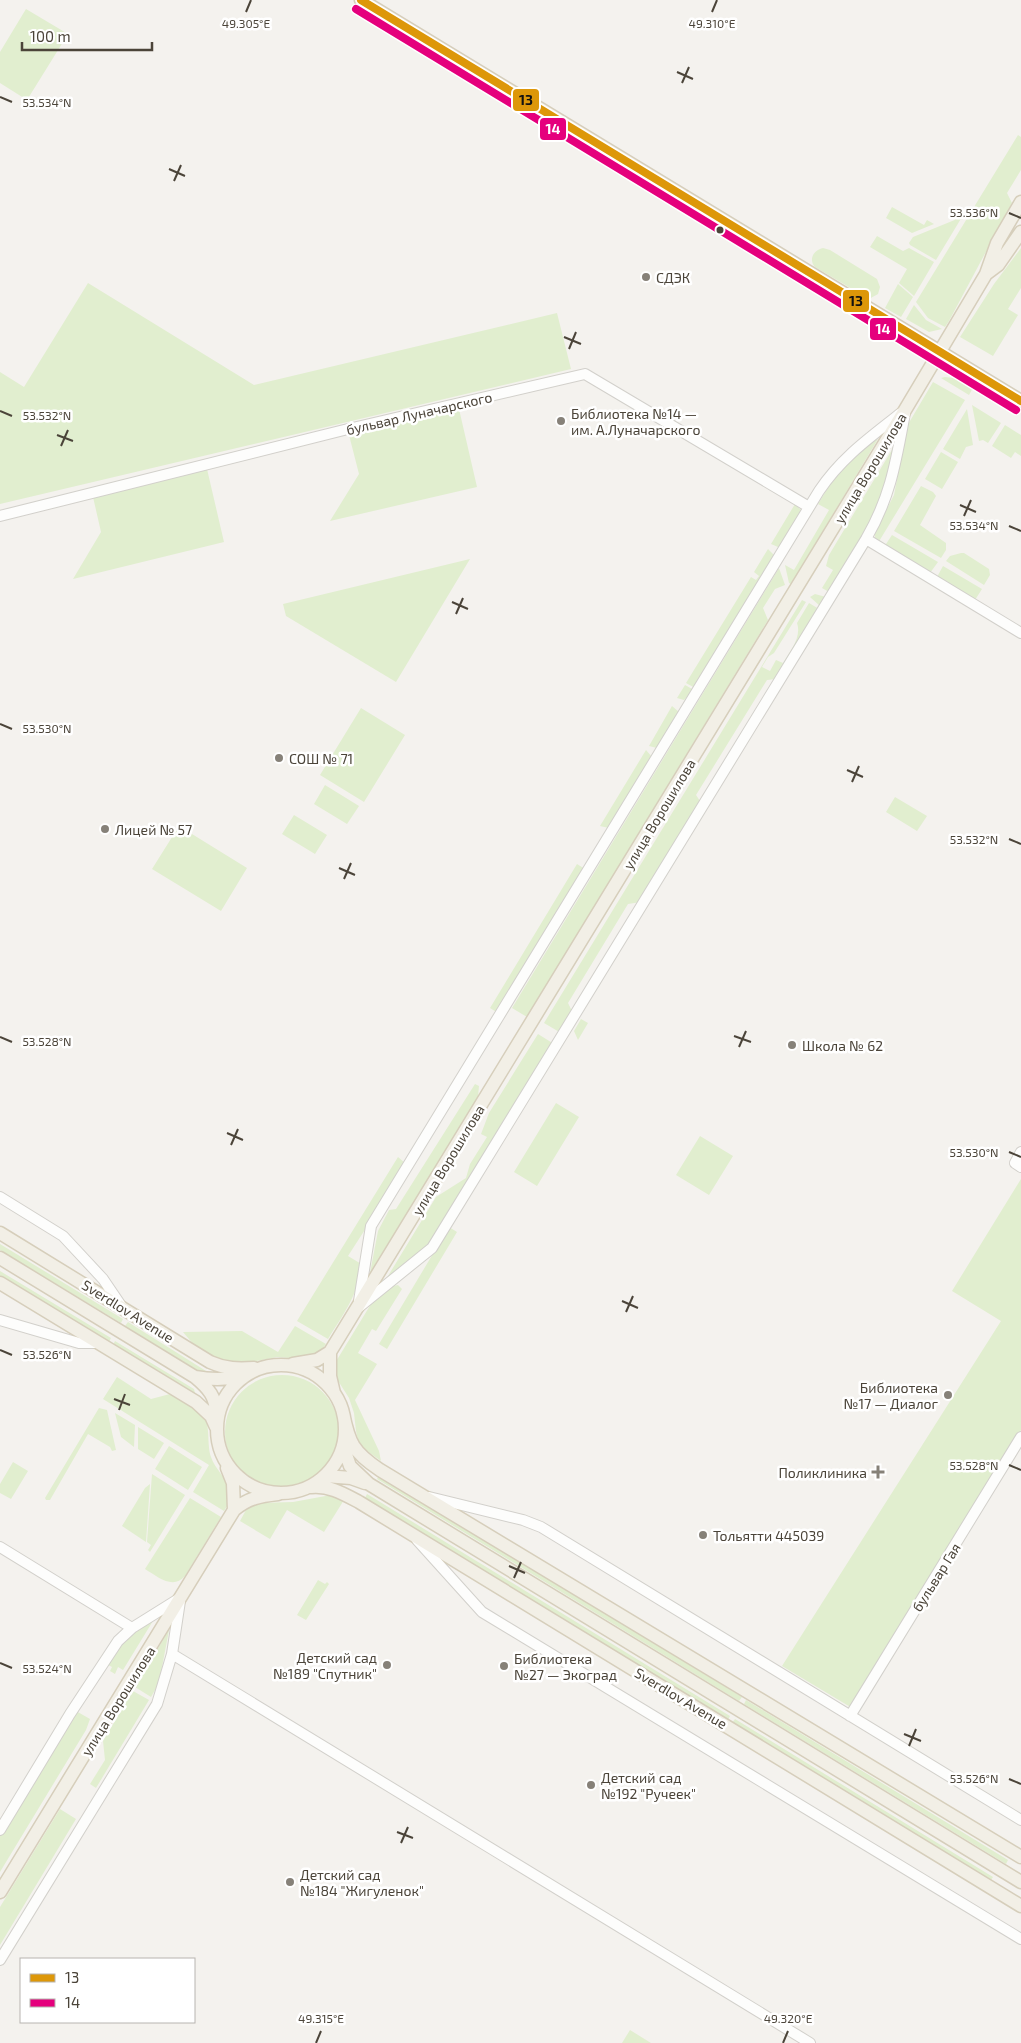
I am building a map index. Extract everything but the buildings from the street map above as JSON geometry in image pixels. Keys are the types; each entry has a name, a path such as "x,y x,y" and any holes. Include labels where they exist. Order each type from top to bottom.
{"main road":[{"path":"361,0 1021,401"},
{"name":"улица Ворошилова","path":"330,1352 905,410 986,274 997,242 1021,202"},
{"name":"улица Ворошилова","path":"986,274 998,264 1021,232"},
{"name":"Sverdlov Avenue","path":"0,1234 210,1362 236,1369 262,1367"},
{"name":"Sverdlov Avenue","path":"0,1258 195,1376 208,1388 213,1396 216,1403 216,1422"},
{"path":"0,1282 196,1402 216,1422"},
{"path":"234,1510 232,1483 219,1448 216,1422 222,1403 232,1387 246,1375 262,1367 305,1364 317,1360 330,1352"},
{"path":"330,1352 330,1376 334,1393 343,1412 348,1439 357,1452 367,1461 1021,1857"},
{"path":"286,1365 305,1370 317,1376 334,1393"},
{"name":"Sverdlov Avenue","path":"195,1376 225,1380 246,1375"},
{"path":"234,1510 254,1497 292,1493 311,1487 326,1476 339,1458 343,1446 345,1434 343,1412"},
{"name":"Sverdlov Avenue","path":"343,1446 350,1466 369,1484 1021,1882"},
{"path":"225,1463 235,1476 249,1486 260,1491 278,1494"},
{"name":"Sverdlov Avenue","path":"326,1476 351,1478 369,1484"},
{"name":"Sverdlov Avenue","path":"311,1487 318,1486 336,1490 411,1534 1021,1906"},
{"name":"улица Ворошилова","path":"0,1892 234,1510"}],"street":[{"name":"бульвар Луначарского","path":"0,516 344,430 584,374 809,507"},
{"path":"358,1308 371,1226 809,507 832,472 849,454 905,410"},
{"path":"358,1308 432,1248 866,539 885,502 890,486 905,410"},
{"path":"866,539 1021,633"},
{"path":"1021,1152 1015,1163 1021,1167"},
{"path":"0,1197 63,1236 103,1279 123,1308"},
{"path":"0,1320 79,1343 99,1343"},
{"name":"бульвар Гая","path":"850,1716 1021,1437"},
{"path":"421,1494 523,1520 541,1528 1021,1820"},
{"path":"411,1534 482,1612 1021,1939"},
{"path":"0,1547 132,1628"},
{"path":"0,1830 110,1652 132,1628 181,1598"},
{"path":"0,1960 157,1704 172,1654 181,1598"},
{"path":"172,1654 810,2043"}],"green space":[{"path":"26,9 68,34 27,100 0,83 0,52"},
{"path":"1018,135 1021,137 1021,170 1007,193 1012,203 945,327 928,318 916,302"},
{"path":"892,207 924,225 927,220 934,224 912,233 886,218"},
{"path":"962,217 936,260 910,245 909,243 913,237"},
{"path":"877,236 903,251 909,248 934,262 914,296 899,283 907,269 870,247"},
{"path":"823,248 830,250 877,279 880,287 878,294 869,299 815,267 812,261 813,255"},
{"path":"1021,248 1021,288 1008,309 1018,315 993,356 960,337 994,284"},
{"path":"88,283 254,385 557,313 571,369 0,504 0,372 24,387"},
{"path":"898,284 913,297 901,317 885,308"},
{"path":"914,305 926,320 942,329 929,332 906,319"},
{"path":"941,378 962,379 974,386 969,395"},
{"path":"933,382 965,400 878,543 875,539 875,532 894,495 907,426"},
{"path":"972,405 1001,423 988,443 983,440 979,441"},
{"path":"459,409 477,487 330,521 359,474 349,435"},
{"path":"967,409 973,445 966,447 960,459 943,449"},
{"path":"1005,425 1021,435 1021,456 1015,452 1011,458 992,446"},
{"path":"878,439 791,584 789,583 785,565 794,570 829,510 818,504 839,470 869,444"},
{"path":"893,448 887,482 874,518 829,592 822,588 833,570 826,566 829,555"},
{"path":"941,452 958,462 942,489 925,479"},
{"path":"207,469 224,542 73,579 101,532 93,497"},
{"path":"921,486 933,492 936,496 920,525 946,543 946,550 941,558 894,531"},
{"path":"795,504 802,511 781,546 778,547 771,544"},
{"path":"892,535 938,562 930,573 884,547"},
{"path":"768,549 774,555 695,688 686,683 751,577 756,580 759,576 754,572"},
{"path":"961,553 989,569 990,575 984,585 946,561 950,556"},
{"path":"470,559 396,682 286,616 283,604"},
{"path":"943,566 982,589 975,600 937,577"},
{"path":"779,568 785,585 775,589 763,608 768,620 527,1017 512,1008"},
{"path":"815,594 826,597 820,606 810,597"},
{"path":"802,600 806,602 774,653 768,657 762,667 770,671 776,660 783,663 797,639 797,623 809,603 819,609 776,679 767,680 696,795 700,801 641,902 628,904 568,1003 573,1013 561,1033 544,1023"},
{"path":"685,685 694,690 684,700 677,698"},
{"path":"672,706 679,712 657,748 649,746"},
{"path":"361,708 405,735 364,802 320,775"},
{"path":"646,750 652,757 609,828 600,826"},
{"path":"325,785 359,806 347,824 314,804"},
{"path":"895,797 927,816 917,831 886,812"},
{"path":"294,815 327,835 315,854 282,834"},
{"path":"179,826 247,868 221,911 152,869"},
{"path":"577,864 585,869 498,1013 490,1008"},
{"path":"581,1019 588,1023 578,1040 574,1031"},
{"path":"538,1034 554,1044 431,1242 385,1281 436,1197 466,1178 470,1164 487,1137 481,1134 489,1113"},
{"path":"475,1084 479,1086 478,1097 370,1273 378,1231 389,1210 396,1209"},
{"path":"556,1103 579,1117 537,1186 514,1172"},
{"path":"700,1136 733,1156 709,1195 676,1175"},
{"path":"398,1157 405,1163 404,1169 348,1256 363,1265 345,1312 328,1339 297,1321"},
{"path":"1021,1179 1021,1430 852,1708 782,1666 1001,1321 952,1291"},
{"path":"449,1227 457,1232 387,1349 379,1344"},
{"path":"0,1244 123,1319 121,1323 0,1250"},
{"path":"0,1271 111,1338 109,1342 0,1276"},
{"path":"398,1285 402,1289 376,1331 372,1329 358,1353 377,1364 355,1400 379,1451 381,1461 359,1445 354,1413 349,1398 335,1376 335,1363 371,1304 393,1286"},
{"path":"128,1322 208,1373 204,1374 125,1326"},
{"path":"295,1326 326,1344 318,1354 303,1359 277,1357 227,1365 199,1351 183,1332 242,1331 278,1352"},
{"path":"115,1341 194,1389 195,1393 191,1393 113,1345"},
{"path":"282,1375 304,1379 323,1391 335,1410 339,1432 335,1454 323,1473 304,1485 282,1489 260,1485 241,1473 229,1454 225,1432 229,1410 241,1391 260,1379"},
{"path":"117,1377 151,1399 170,1394 202,1415 207,1422 211,1457 232,1493 224,1511 193,1492 209,1465 103,1399"},
{"path":"99,1408 107,1410 116,1450 112,1451 110,1447 88,1434 50,1500 46,1500 45,1498"},
{"path":"115,1413 135,1425 134,1447 121,1437"},
{"path":"138,1427 164,1443 154,1459 138,1449"},
{"path":"169,1446 202,1467 188,1490 155,1469"},
{"path":"13,1462 28,1471 11,1499 0,1493 0,1484"},
{"path":"152,1474 185,1495 150,1552 148,1550 151,1545 147,1542"},
{"path":"379,1475 742,1697 739,1701 377,1479"},
{"path":"150,1484 146,1542 122,1526 145,1488"},
{"path":"367,1494 730,1716 728,1720 365,1498"},
{"path":"331,1495 344,1500 324,1532 287,1510 270,1539 240,1521 246,1510 257,1503 293,1502"},
{"path":"190,1498 221,1517 185,1576 176,1582 165,1581 145,1569"},
{"path":"318,1580 329,1584 306,1620 297,1615"},
{"path":"156,1616 123,1670 118,1667 115,1674 110,1671 112,1667 106,1664 128,1637"},
{"path":"169,1630 159,1683 151,1697 135,1687"},
{"path":"133,1691 149,1700 96,1788 90,1784 105,1760 103,1741"},
{"path":"746,1700 1008,1860 1006,1864 744,1704"},
{"path":"76,1711 90,1719 86,1730 0,1872 0,1835"},
{"path":"735,1719 993,1877 991,1880 732,1723"},
{"path":"60,1809 76,1819 0,1945 0,1907"},
{"path":"630,2030 651,2043 622,2043"}],"transit line":[{"name":"13","path":"361,0 1021,401"},
{"name":"14","path":"356,9 1016,410"}],"place":[{"name":"СДЭК","path":"646,277"},
{"name":"Библиотека №14 — им. А.Луначарского","path":"561,421"},
{"name":"СОШ № 71","path":"279,758"},
{"name":"Лицей № 57","path":"105,829"},
{"name":"Школа № 62","path":"792,1045"},
{"name":"Библиотека №17 — Диалог","path":"948,1395"},
{"name":"Поликлиника","path":"878,1472"},
{"name":"Тольятти 445039","path":"703,1535"},
{"name":"Детский сад №189 \"Спутник\"","path":"387,1665"},
{"name":"Библиотека №27 — Экоград","path":"504,1666"},
{"name":"Детский сад №192 \"Ручеек\"","path":"591,1785"},
{"name":"Детский сад №184 \"Жигуленок\"","path":"290,1882"}]}
